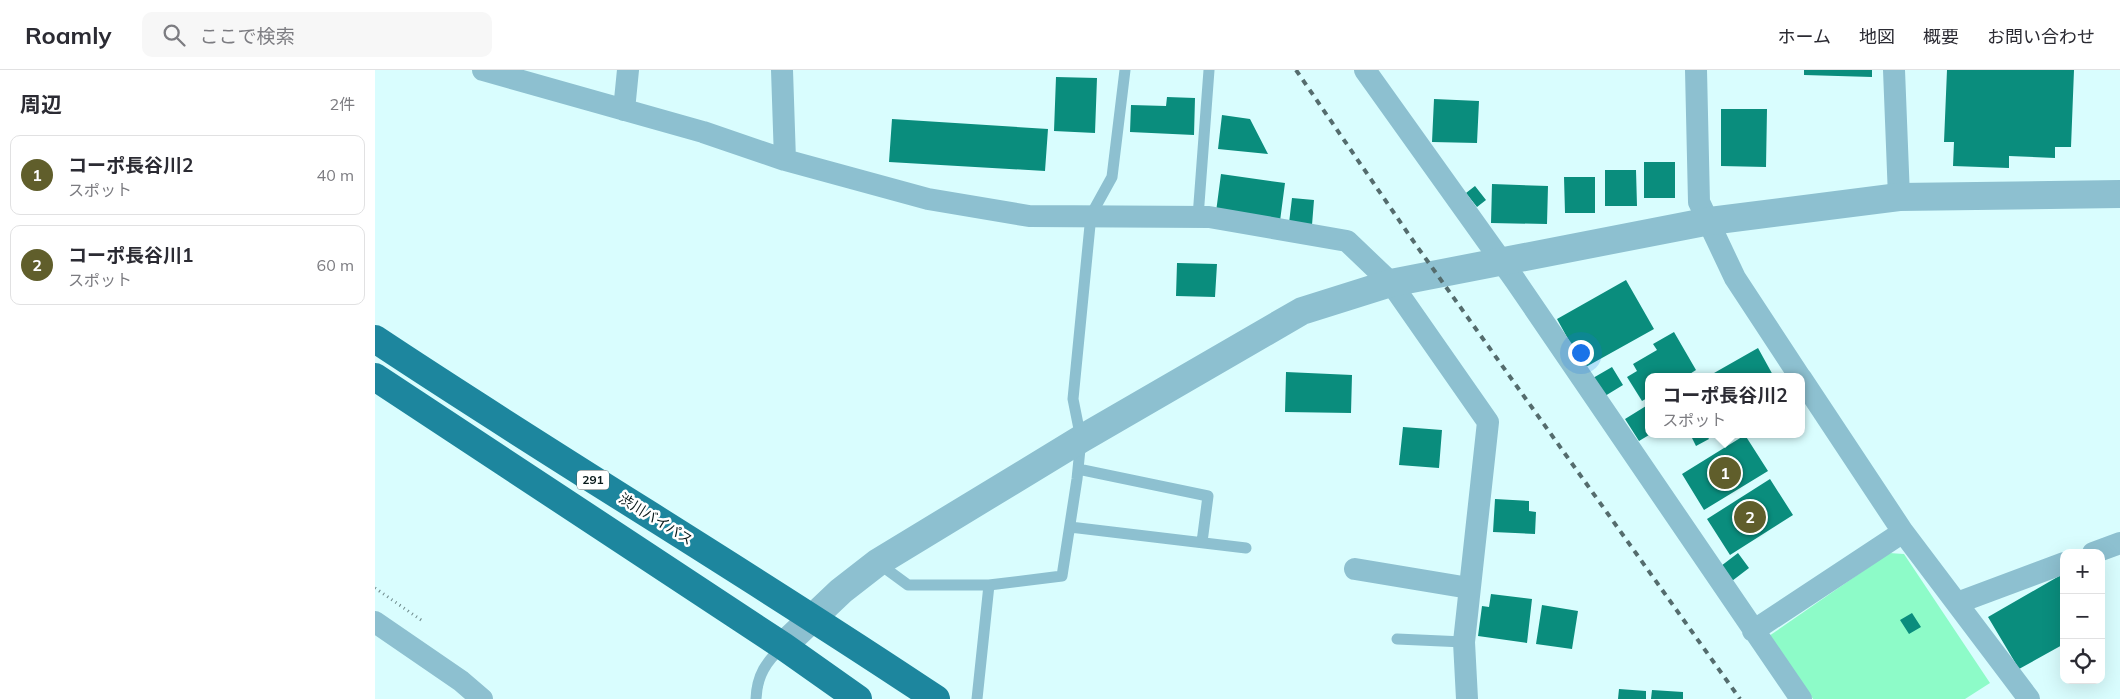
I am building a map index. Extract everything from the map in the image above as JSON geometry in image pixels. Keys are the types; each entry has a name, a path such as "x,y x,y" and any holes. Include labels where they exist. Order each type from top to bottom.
{"highway":[{"name":"渋川バイパス","path":"375,339 506,426 813,617 936,699"},
{"name":"291","path":"375,377 783,646 858,699"}],"street":[{"path":"483,70 703,132 785,160 928,199 1029,216 1198,217 1347,241 1391,283 1488,422 1464,642 1467,699"},
{"path":"624,110 628,70"},
{"path":"782,70 785,160"},
{"path":"1365,70 1503,263 1801,699"},
{"path":"1696,70 1699,202 1710,221 1735,278 1798,373"},
{"path":"1894,70 1899,197"},
{"path":"783,646 813,617 877,563 1081,440 1302,311 1391,283 1503,263 1710,221 1899,197 2120,194"},
{"path":"1805,383 1903,532 2029,699"},
{"path":"1753,631 1903,532"},
{"path":"2104,549 2120,543"},
{"path":"1957,603 2060,564"},
{"path":"1355,569 1469,588"},
{"path":"375,622 461,681 482,699"}],"lane":[{"path":"877,563 909,585 989,585 1062,576 1081,440 1073,399 1091,215 1112,177 1125,70"},
{"path":"1198,217 1209,70"},
{"path":"1078,469 1208,496 1201,542"},
{"path":"1070,527 1246,548"},
{"path":"977,699 989,585"},
{"path":"1397,639 1464,642"},
{"path":"756,699 759,675 768,660 783,646"}],"green space":[{"path":"1889,553 1904,554 1990,683 1965,699 1813,699 1769,636"}],"building":[{"path":"1804,70 1872,70 1872,77 1804,75"},
{"path":"1947,70 2074,70 2071,147 2055,147 2055,158 2009,156 2009,168 1953,166 1954,142 1944,142"},
{"path":"1056,77 1097,78 1095,133 1054,131"},
{"path":"1167,97 1195,98 1194,135 1130,132 1131,105 1166,106"},
{"path":"1434,99 1479,101 1477,143 1432,142"},
{"path":"1721,109 1767,109 1766,167 1721,166"},
{"path":"1222,115 1250,119 1268,154 1218,149"},
{"path":"892,119 1048,129 1045,171 889,162"},
{"path":"1644,162 1675,162 1675,198 1644,198"},
{"path":"1605,170 1636,170 1637,206 1605,206"},
{"path":"1221,174 1285,183 1280,221 1216,212"},
{"path":"1564,177 1595,177 1595,213 1565,213"},
{"path":"1492,184 1548,186 1547,224 1491,223"},
{"path":"1475,186 1486,200 1477,207 1466,193"},
{"path":"1292,198 1314,200 1312,225 1289,223"},
{"path":"1177,263 1217,264 1215,297 1176,296"},
{"path":"1626,280 1654,329 1584,368 1557,319"},
{"path":"1674,332 1696,370 1691,373 1645,373 1645,399 1642,401 1627,377 1637,371 1633,364 1657,350 1653,344"},
{"path":"1758,348 1772,373 1714,373"},
{"path":"1612,367 1623,385 1605,396 1593,378"},
{"path":"1286,372 1352,375 1351,413 1285,412"},
{"path":"1645,407 1645,437 1639,441 1625,419"},
{"path":"1403,427 1442,430 1439,468 1399,465"},
{"path":"1692,438 1709,439 1696,446"},
{"path":"1740,438 1747,438 1768,471 1704,510 1682,474"},
{"path":"1770,479 1793,515 1730,555 1707,519"},
{"path":"1495,499 1529,501 1529,511 1536,512 1535,534 1493,532"},
{"path":"1738,553 1749,568 1732,581 1721,566"},
{"path":"2060,576 2060,646 2019,669 1988,617"},
{"path":"1491,594 1532,599 1527,643 1478,636 1482,606 1489,607"},
{"path":"1542,605 1578,611 1572,649 1536,644"},
{"path":"1912,613 1921,627 1909,634 1900,620"},
{"path":"1619,689 1646,691 1646,699 1618,699"},
{"path":"1652,690 1683,692 1683,699 1651,699"}],"railway":[{"path":"1296,70 1416,245 1740,699"}],"place":[{"name":"コーポ長谷川2","path":"1725,473"},
{"name":"コーポ長谷川1","path":"1750,517"}]}
